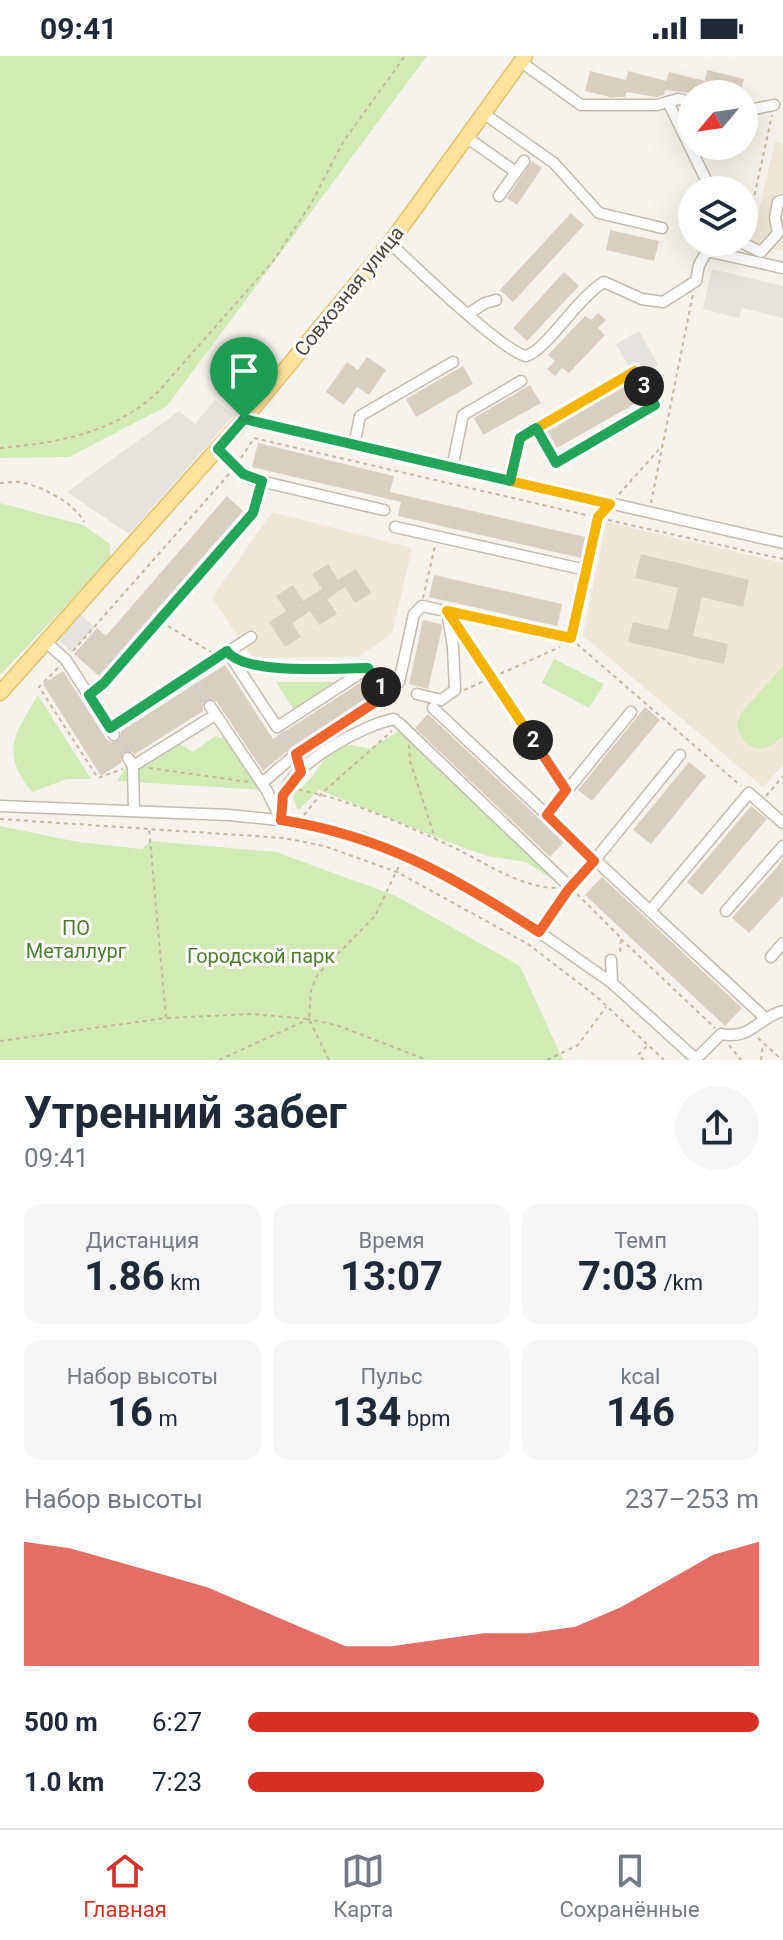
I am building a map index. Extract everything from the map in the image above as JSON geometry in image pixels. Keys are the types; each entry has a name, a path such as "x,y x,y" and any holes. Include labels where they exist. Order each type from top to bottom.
{"main road":[{"name":"Совхозная улица","path":"0,693 244,419 390,243 523,59"}],"street":[{"path":"523,59 581,105 657,105 678,99"},
{"path":"668,102 704,176"},
{"path":"758,108 774,105"},
{"path":"483,113 554,163 599,213 662,228"},
{"path":"466,137 516,172"},
{"path":"499,196 524,161"},
{"path":"758,251 761,252 780,234 775,218 778,202 783,200"},
{"path":"390,243 468,314 514,352 526,356 539,348 586,293 604,282 642,299 663,302 696,281 699,265 707,251 783,268"},
{"path":"468,314 496,300"},
{"path":"354,445 360,416 453,362"},
{"path":"510,481 520,438 536,428 635,371 655,405 556,463 536,428"},
{"path":"452,468 463,415 521,381"},
{"path":"244,419 783,543"},
{"path":"218,449 246,476 384,510"},
{"path":"89,695 159,621 253,513 262,481"},
{"path":"262,783 295,753 386,695 391,679 399,682 414,614 420,607 571,638 598,517 610,504"},
{"path":"395,527 586,570"},
{"path":"417,694 441,700 455,690 455,664 447,611"},
{"path":"46,642 66,660 112,731 193,680 251,637"},
{"path":"225,655 279,730 368,668 386,695"},
{"path":"433,708 764,1017"},
{"path":"134,811 131,762 213,711 262,783 281,820"},
{"path":"547,815 631,712"},
{"path":"281,820 283,795 287,788 331,746 376,723 396,721 571,888"},
{"path":"295,753 301,772"},
{"path":"539,932 680,755"},
{"path":"650,911 749,793 783,823"},
{"path":"0,806 281,820 364,838 403,854 478,893 539,932 612,983 696,1060 721,1034 737,1037 751,1032 764,1017 783,1011"},
{"path":"726,911 783,846"},
{"path":"771,957 783,943"},
{"path":"612,983 615,961"}],"path":[{"path":"0,448 48,444 109,426 140,409 158,392 274,260 312,202 343,142 405,56"},
{"path":"741,259 774,105"},
{"path":"649,513 696,281"},
{"path":"262,783 131,762 98,778 39,687 236,467 254,438 783,559"},
{"path":"610,504 664,444"},
{"path":"0,483 20,482 66,501 79,512 84,522"},
{"path":"420,607 437,537"},
{"path":"447,611 566,790"},
{"path":"159,621 225,655 256,667 368,668"},
{"path":"452,695 558,649 571,638 749,793"},
{"path":"298,822 321,794 396,721 409,740 410,761 435,840"},
{"path":"760,802 783,776"},
{"path":"287,788 321,794 435,840 524,881 550,888 571,888 721,1034 741,1060"},
{"path":"0,819 284,838 324,846 397,872 528,944 606,1006 664,1060"},
{"path":"149,827 166,1018"},
{"path":"329,1060 309,1019 311,990 318,974 375,916 403,854"},
{"path":"615,961 621,938"},
{"path":"547,1060 578,1045 606,1006"},
{"path":"0,1041 166,1018 252,1014 309,1019 339,1026 427,1060"},
{"path":"219,1060 309,1019"},
{"path":"761,1060 764,1043 782,1060"},
{"path":"644,1060 638,1055 648,1045"}],"shaded area":[{"path":"775,142 783,144 783,251 758,246 758,214"},
{"path":"712,269 783,286 783,318 742,308 739,318 703,309"},
{"path":"639,331 658,365 638,376 632,373 616,344"},
{"path":"215,400 234,415 129,534 67,492 179,411 195,424"},
{"path":"272,512 412,548 392,634 358,657 253,658 212,598"},
{"path":"606,522 783,563 783,765 763,787 583,636"},
{"path":"75,609 94,627 72,652 52,635"}],"green space":[{"path":"0,56 427,56 167,406 69,457 0,458"},
{"path":"0,503 83,525 110,544 110,559 0,675"},
{"path":"554,659 604,684 589,708 542,683"},
{"path":"783,666 783,736 769,746 756,748 744,741 737,725 741,713"},
{"path":"276,682 334,682 293,709"},
{"path":"38,695 91,779 67,779 32,792 22,778 16,766 14,744 22,722"},
{"path":"408,725 564,883 558,883 526,862 488,856 456,845 319,790 298,810 292,794 310,779 334,747 351,745 370,749"},
{"path":"215,736 228,739 263,790 117,781 127,765 141,758 153,761 159,743 180,744 193,752"},
{"name":"Городской парк","path":"0,826 78,842 142,849 150,841 276,852 396,896 520,966 563,1060 0,1060"}],"building":[{"path":"707,70 744,79 744,80 705,80"},
{"path":"590,71 626,80 628,71 666,81 669,72 701,80 678,80 678,91 665,90 664,95 656,97 627,92 625,97 610,97 585,91"},
{"path":"532,161 542,168 517,205 507,198"},
{"path":"571,213 584,225 513,302 500,290"},
{"path":"610,230 659,241 654,261 606,250"},
{"path":"564,272 579,286 527,341 513,328"},
{"path":"598,313 606,320 598,328 605,335 569,373 562,368 555,376 547,369 555,361 548,355 585,316 591,320"},
{"path":"367,357 386,370 369,395 357,387 344,405 326,392 347,362 358,370"},
{"path":"463,366 473,384 416,417 406,399"},
{"path":"628,384 638,402 557,448 547,431"},
{"path":"530,385 541,403 483,435 474,418"},
{"path":"258,443 394,476 390,492 585,537 581,558 398,516 401,502 252,467"},
{"path":"227,496 243,511 99,676 74,654 97,628 106,636"},
{"path":"641,554 749,580 743,607 702,597 693,636 728,644 724,664 628,642 633,622 668,630 678,588 635,578"},
{"path":"328,564 338,580 356,569 371,593 355,603 345,587 327,599 337,614 319,625 310,611 292,623 301,637 285,647 269,622 286,611 276,596 293,585 303,601 322,589 312,574"},
{"path":"434,575 562,604 557,626 429,597"},
{"path":"423,620 441,624 442,628 428,689 409,684"},
{"path":"225,665 273,739 366,679 375,693 292,747 263,771 217,702 209,698 203,703 203,711 135,754 128,750 123,752 121,763 101,776 43,684 63,671 107,740 115,743 121,738 121,731"},
{"path":"645,707 660,720 592,801 578,790"},
{"path":"428,714 564,842 550,857 415,728"},
{"path":"689,762 706,776 651,844 633,830"},
{"path":"751,806 767,819 702,895 687,882"},
{"path":"783,860 783,896 749,933 732,918"},
{"path":"602,877 742,1008 725,1026 585,895"}],"tunnel":[{"path":"195,684 210,706"},
{"path":"281,733 293,752"},
{"path":"114,735 128,758"}],"route":[{"path":"244,419 218,449 243,474 262,481 253,513 104,683 89,695 110,728 227,651 238,661 256,667 368,668 386,695 296,754 301,772 283,795 281,820 364,838 403,854 478,893 539,932 568,890 594,861 547,815 566,790 447,611 571,638 598,517 610,504 510,481 520,438 536,428 635,371 655,405 556,463 536,428 520,438 510,481 244,419"}],"park label":[{"name":"ПО Металлург","path":"76,940"}]}
